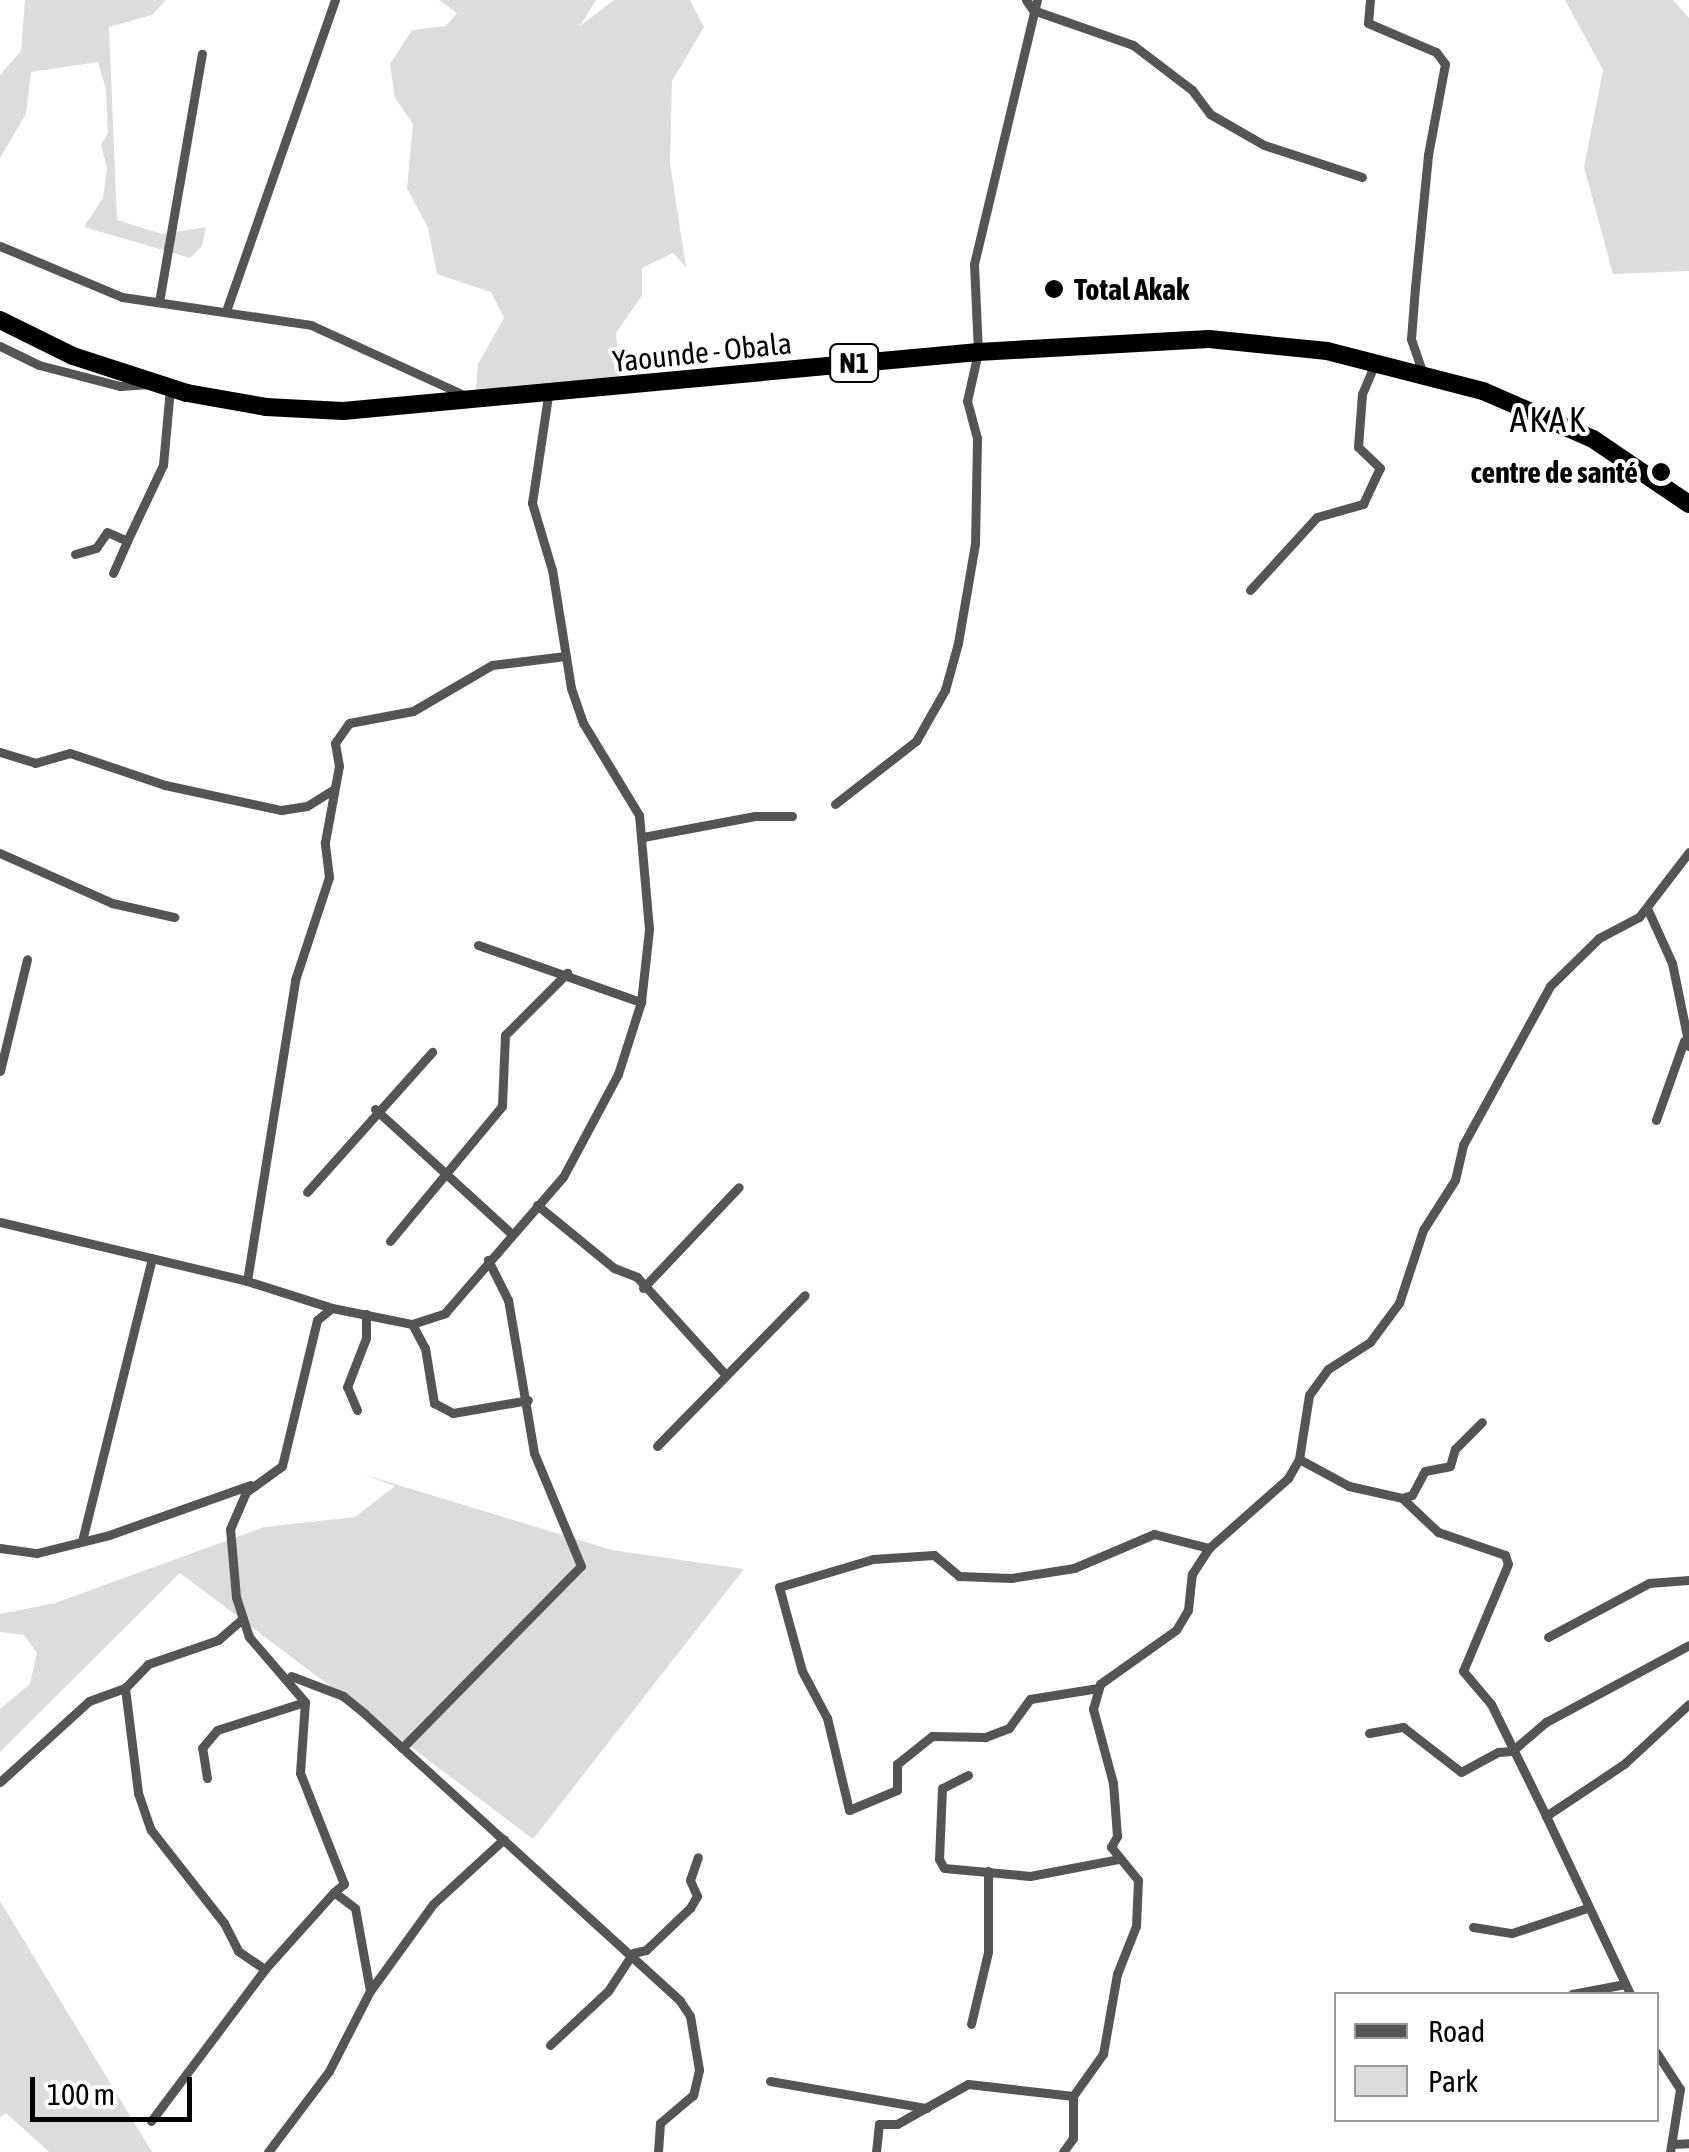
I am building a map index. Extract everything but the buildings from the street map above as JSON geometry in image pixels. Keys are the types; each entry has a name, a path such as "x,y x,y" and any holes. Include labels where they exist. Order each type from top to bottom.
{"highway":[{"name":"Yaounde - Obala","path":"0,320 72,356 162,386 266,407 343,410 471,398 548,396 978,352 1209,339 1377,359 1422,370 1592,439 1689,504"}],"street":[{"path":"226,312 335,0"},
{"path":"1026,0 1133,45 1192,90 1210,114 1264,145 1362,177"},
{"path":"1370,0 1368,23 1436,52 1445,64 1428,155 1411,339 1422,370"},
{"path":"835,804 916,741 945,690 975,544 976,438 967,401 978,352 974,264 1035,5"},
{"path":"160,302 202,54"},
{"path":"0,246 122,297 311,325 471,398"},
{"path":"0,346 39,365 120,386 162,386 163,465 113,574"},
{"path":"1250,590 1317,517 1362,504 1380,468 1358,447 1362,394 1377,359"},
{"path":"0,1222 247,1281 332,1308 412,1324 445,1312 511,1232 564,1177 618,1074 641,1002 649,930 640,814 583,723 565,656 552,570 532,503 548,396"},
{"path":"75,554 96,548 107,532 127,541"},
{"path":"247,1281 295,980 330,877 325,842 334,789 335,743 349,723 413,711 492,665 565,656"},
{"path":"0,752 35,763 70,752 165,785 281,810 307,806 334,789"},
{"path":"643,837 755,816 792,816"},
{"path":"1209,1548 1154,1534 1074,1568 1011,1578 959,1576 934,1555 873,1559 780,1587 802,1671 828,1718 848,1810 897,1790 897,1764 932,1736 985,1738 1009,1728 1030,1699 1098,1688 1176,1630 1188,1610 1192,1574 1209,1548 1288,1478 1299,1459 1309,1395 1328,1369 1370,1342 1400,1303 1423,1230 1455,1180 1463,1144 1550,986 1599,938 1647,908 1689,852"},
{"path":"0,853 112,903 174,917"},
{"path":"1647,908 1672,964 1687,1043 1656,1120"},
{"path":"478,945 641,1002"},
{"path":"0,1071 27,958"},
{"path":"390,1240 502,1106 505,1035 566,973"},
{"path":"307,1192 376,1109 432,1052"},
{"path":"376,1109 511,1232"},
{"path":"643,1288 739,1188"},
{"path":"537,1205 643,1288 724,1374"},
{"path":"82,1542 152,1259"},
{"path":"402,1748 582,1566 534,1454 528,1400 508,1300 488,1260"},
{"path":"656,1446 805,1295"},
{"path":"151,2121 266,1969 344,1884 300,1772 305,1702 288,1675 249,1637 230,1529 246,1492 282,1466 317,1320 332,1308"},
{"path":"357,1410 347,1387 366,1338 366,1314"},
{"path":"412,1324 425,1348 434,1403 453,1413 528,1400"},
{"path":"1299,1459 1349,1486 1402,1498 1412,1495 1425,1472 1450,1466 1455,1449 1482,1422"},
{"path":"0,1548 37,1553 82,1542 261,1479"},
{"path":"1402,1498 1438,1532 1506,1555 1508,1564 1463,1671 1492,1704 1629,1992"},
{"path":"1548,1637 1649,1582 1689,1580"},
{"path":"0,1782 88,1702 126,1688 148,1664 218,1640 243,1618"},
{"path":"1369,1733 1403,1727 1461,1772 1498,1752 1512,1751 1546,1722 1689,1645"},
{"path":"288,1675 343,1696 680,2001 696,2039 696,2089 660,2123 658,2152"},
{"path":"126,1688 138,1793 151,1830 224,1923 238,1951 266,1969"},
{"path":"1063,2152 1073,2138 1072,2096 1103,2054 1116,1974 1136,1926 1138,1880 1111,1847 1117,1836 1113,1783 1093,1708 1098,1688"},
{"path":"206,1778 202,1748 217,1730 305,1702"},
{"path":"1546,1816 1634,1756 1689,1704"},
{"path":"968,1775 942,1788 938,1858 944,1868 1030,1876 1119,1859"},
{"path":"268,2152 329,2070 370,1991 433,1904 504,1840"},
{"path":"550,2044 608,1991 632,1954 646,1950 690,1908 697,1896 690,1880 698,1857"},
{"path":"971,2024 988,1952 988,1870"},
{"path":"334,1892 355,1908 370,1991"},
{"path":"1473,1927 1512,1933 1587,1908"},
{"path":"1583,1992 1625,1984"},
{"path":"1659,2057 1680,2089 1671,2148 1689,2143"},
{"path":"770,2081 928,2108"},
{"path":"1680,2089 1689,2082"},
{"path":"876,2152 879,2124 897,2124 968,2084 1072,2096"}],"green space":[{"path":"25,0 166,0 152,15 109,27 117,220 162,234 206,227 202,246 190,258 84,227 103,198 107,168 101,145 108,133 106,89 98,62 31,72 26,114 0,158 0,75 21,51"},
{"path":"439,0 596,0 580,26 614,0 690,0 704,27 672,81 670,163 686,267 673,253 642,268 642,295 616,333 620,389 475,400 478,364 504,318 491,292 437,274 428,228 407,188 413,124 395,98 390,64 412,30 446,26 457,13"},
{"path":"1565,0 1673,0 1689,18 1689,271 1613,274 1584,167 1603,70"},
{"path":"362,1474 612,1550 744,1569 533,1839 180,1573 0,1752 0,1709 30,1684 37,1653 24,1635 0,1632 0,1614 55,1603 264,1527 355,1517 395,1486"},
{"path":"0,1901 152,2152 49,2152 6,2113 0,2117"}],"place":[{"name":"Total Akak","path":"1054,289"},
{"name":"centre de santé","path":"1661,472"}],"district":[{"name":"AKAK","path":"1549,419"}]}
